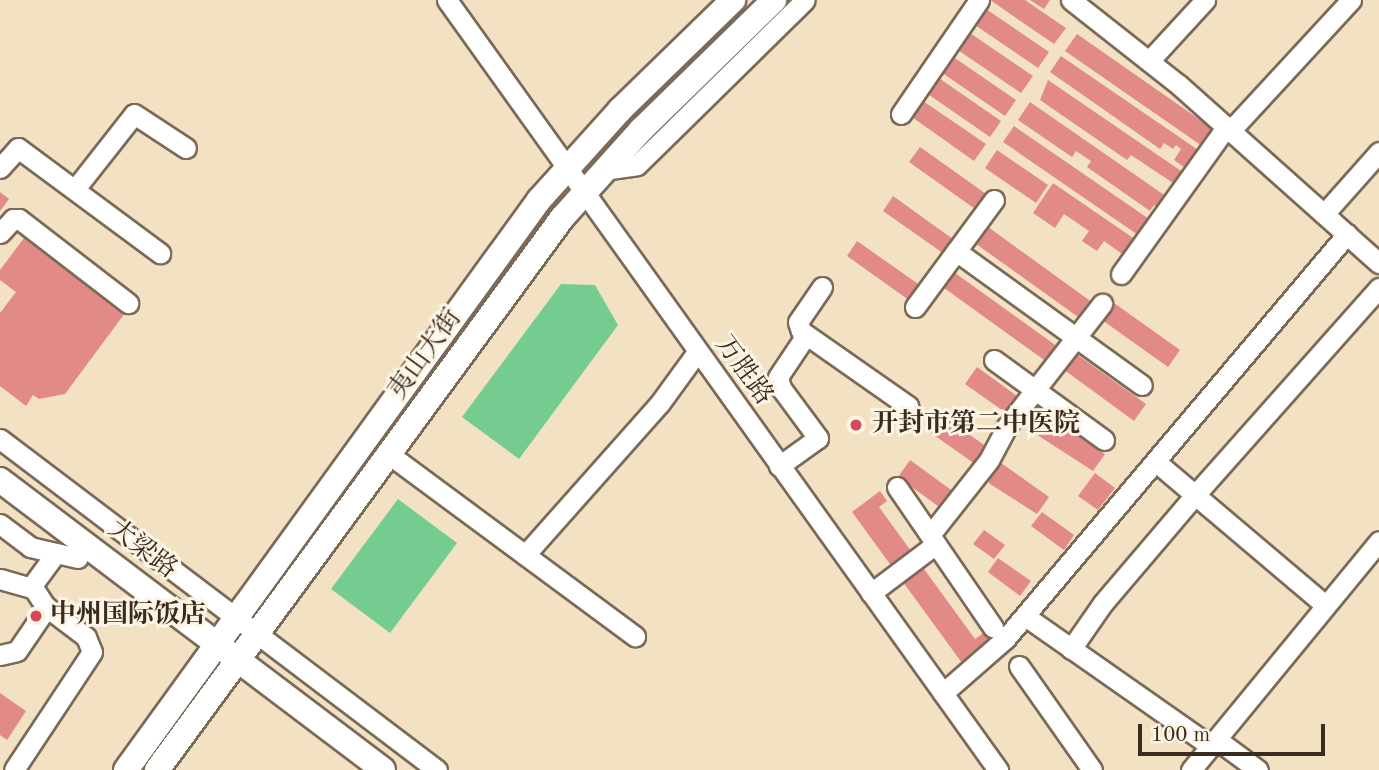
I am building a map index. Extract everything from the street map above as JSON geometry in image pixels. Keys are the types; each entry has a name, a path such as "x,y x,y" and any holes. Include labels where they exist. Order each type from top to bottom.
{"main road":[{"name":"夷山大街","path":"125,770 565,170 733,0"},
{"name":"夷山大街","path":"157,770 583,194 603,170 774,0"},
{"name":"大梁路","path":"0,480 357,770"},
{"name":"大梁路","path":"0,499 67,556 212,651"},
{"name":"大梁路","path":"233,667 383,770"}],"street":[{"name":"万胜路","path":"447,0 565,170 998,770"},
{"path":"603,170 637,165 805,0"},
{"path":"901,114 979,0"},
{"path":"1149,61 1205,0"},
{"path":"1121,274 1229,128 1351,0"},
{"path":"1078,2 1229,128 1379,263"},
{"path":"75,189 134,114 186,148"},
{"path":"0,168 18,148 160,253"},
{"path":"1324,214 1379,152"},
{"path":"915,307 994,200"},
{"path":"0,233 13,219 19,219 128,303"},
{"path":"943,693 989,655 1024,617 1347,234"},
{"path":"956,251 1142,385"},
{"path":"821,287 797,322 806,335 908,406 910,414"},
{"path":"1071,649 1103,603 1195,495 1379,288"},
{"path":"871,593 933,540 989,460 1007,426 1102,304"},
{"path":"779,466 818,438 780,388 778,377 806,335"},
{"path":"525,555 660,403 697,352"},
{"path":"994,360 1104,440"},
{"path":"0,439 438,770"},
{"path":"390,456 635,636"},
{"path":"1156,462 1324,604"},
{"path":"897,487 993,627"},
{"path":"0,524 30,547 67,556"},
{"path":"1191,770 1324,604 1379,541"},
{"path":"31,587 67,556"},
{"path":"0,579 31,587 47,607 86,637 92,652 14,770"},
{"path":"0,655 17,651 47,607"},
{"path":"1024,617 1258,770"},
{"path":"1019,666 1092,770"}],"green space":[{"path":"561,284 595,285 618,325 519,459 462,417"},
{"path":"398,499 457,543 390,633 331,589"}],"building":[{"path":"990,0 1025,0 1066,28 1054,44"},
{"path":"1030,0 1050,0 1044,9"},
{"path":"983,7 1049,52 1038,68 972,23"},
{"path":"967,31 1033,76 1021,93 955,48"},
{"path":"1077,34 1216,131 1205,148 1065,51"},
{"path":"949,54 1016,100 1005,116 938,70"},
{"path":"1061,56 1201,152 1188,170 1174,160 1181,149 1176,145 1173,149 1164,143 1160,149 1050,72"},
{"path":"936,76 1001,121 990,137 925,92"},
{"path":"1048,80 1187,175 1179,187 1131,155 1127,160 1040,100"},
{"path":"920,99 986,144 974,161 909,115"},
{"path":"1030,102 1170,199 1162,211 1154,205 1150,211 1087,167 1091,161 1076,151 1072,157 1018,120"},
{"path":"1014,126 1152,221 1141,237 1003,142"},
{"path":"920,147 989,196 978,211 909,162"},
{"path":"997,150 1048,185 1036,203 985,168"},
{"path":"1053,183 1139,242 1128,258 1104,241 1097,251 1082,241 1089,231 1064,214 1055,228 1033,213"},
{"path":"0,192 9,199 0,211"},
{"path":"893,196 957,242 947,256 883,211"},
{"path":"984,224 1093,303 1081,319 972,241"},
{"path":"24,238 125,313 65,394 39,399 33,395 26,406 0,386 0,313 16,292 0,280 0,270"},
{"path":"857,241 924,288 913,303 847,256"},
{"path":"951,270 1058,347 1047,362 940,285"},
{"path":"1114,303 1180,350 1168,367 1102,320"},
{"path":"1075,353 1146,404 1134,421 1063,369"},
{"path":"977,367 1021,399 1009,415 965,384"},
{"path":"1036,405 1105,454 1093,471 1028,429 1024,422"},
{"path":"943,416 987,447 975,464 931,433"},
{"path":"910,460 954,492 942,509 898,477"},
{"path":"997,460 1049,497 1037,514 990,484 985,476"},
{"path":"1095,473 1115,488 1098,510 1078,496"},
{"path":"880,491 887,501 879,507 975,639 985,632 992,641 962,663 852,512"},
{"path":"1042,512 1074,535 1064,550 1031,526"},
{"path":"984,530 1005,545 994,559 973,544"},
{"path":"998,558 1031,581 1020,596 988,572"},
{"path":"0,693 26,711 7,740 0,735"}],"place":[{"name":"开封市第二中医院","path":"856,425"},
{"name":"中州国际饭店","path":"36,616"}]}
